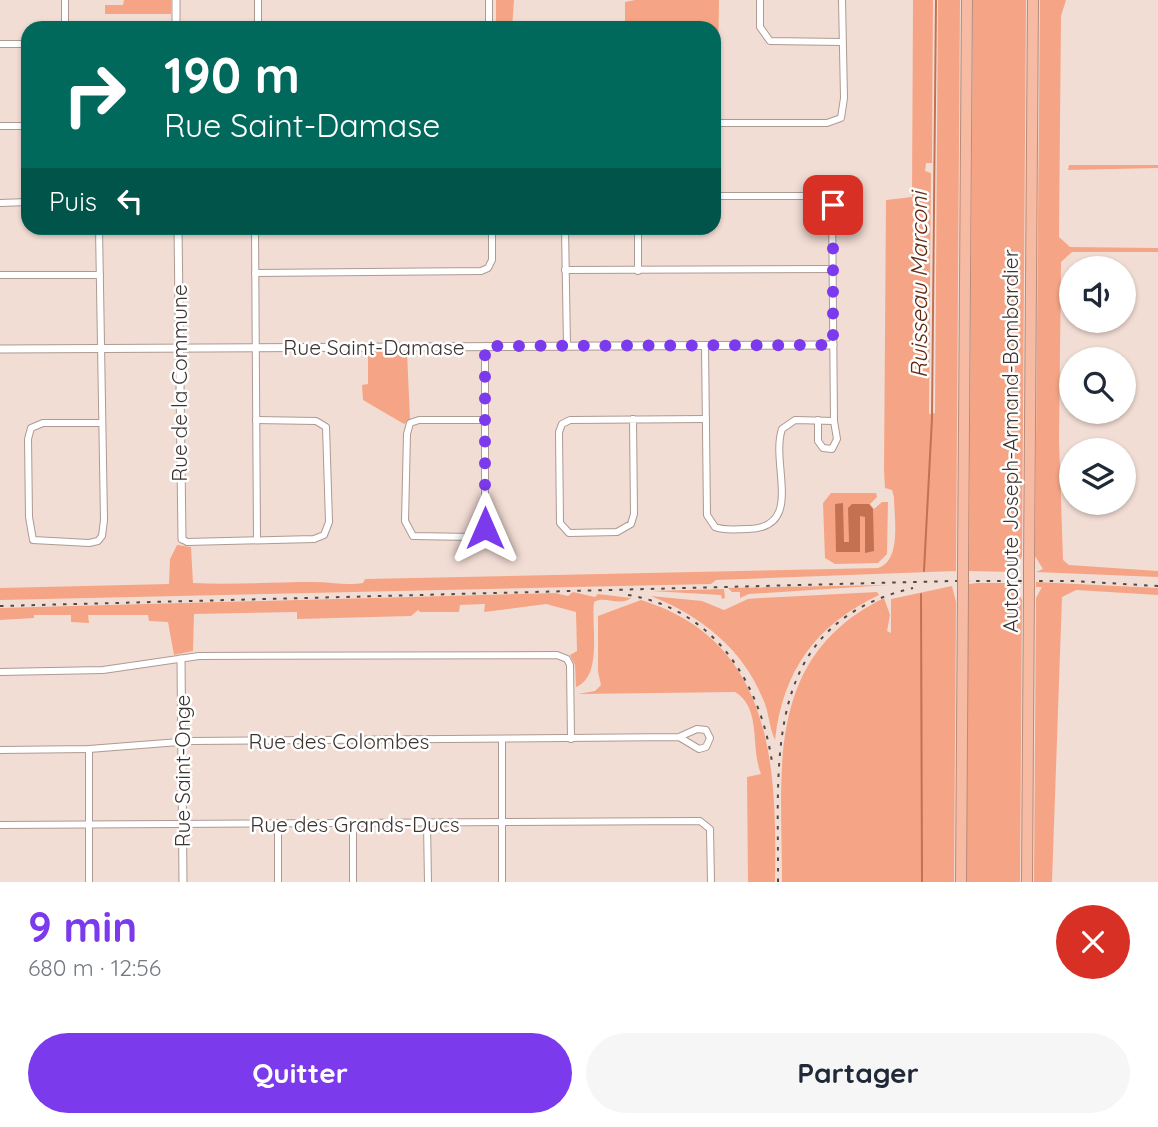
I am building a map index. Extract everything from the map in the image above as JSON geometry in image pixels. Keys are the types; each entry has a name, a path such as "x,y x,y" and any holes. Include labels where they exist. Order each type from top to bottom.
{"highway":[{"path":"961,882 967,0"},
{"name":"Autoroute Joseph-Armand-Bombardier","path":"1027,882 1033,0"}],"street":[{"path":"65,0 65,21"},
{"path":"176,0 176,21"},
{"path":"258,0 258,21"},
{"path":"489,0 489,21"},
{"path":"760,0 760,27 770,41 842,42"},
{"path":"721,122 838,120 844,111 842,0"},
{"path":"0,44 21,44"},
{"path":"0,126 21,126"},
{"path":"721,196 828,198 834,207 833,345 834,421 837,442 829,450 819,444 818,420"},
{"path":"0,203 21,202"},
{"path":"99,235 100,348 102,423 103,528 98,541 40,542 31,537 28,439 31,428 38,424 102,423"},
{"name":"Rue de la Commune","path":"178,235 182,539"},
{"path":"255,235 257,540"},
{"path":"255,273 481,271 491,263 492,235"},
{"path":"565,235 567,346"},
{"path":"638,235 638,271"},
{"path":"565,270 833,269"},
{"path":"0,275 100,275"},
{"path":"705,345 707,515 712,525 722,529 763,528 775,521 781,508 782,429 794,420 834,421"},
{"name":"Rue Saint-Damase","path":"0,349 833,345"},
{"path":"485,346 485,420 484,531 473,537 414,536 405,521 407,434 410,423 418,420 485,420"},
{"path":"634,419 634,514 631,524 617,532 575,534 565,530 560,523 559,432 562,424 570,420 634,419 706,419"},
{"path":"182,539 187,542 317,538 324,534 329,522 326,427 316,421 256,421"},
{"path":"0,672 103,670 213,656 557,655 567,659 570,665 571,739"},
{"name":"Rue Saint-Onge","path":"181,659 183,882"},
{"name":"Rue des Colombes","path":"0,750 89,749 183,742 679,737 700,729 708,732 710,738 708,745 699,749 679,737"},
{"path":"502,740 502,882"},
{"path":"89,749 89,882"},
{"name":"Rue des Grands-Ducs","path":"0,825 700,821 708,825 711,882"},
{"path":"353,824 353,882"},
{"path":"427,824 428,882"},
{"path":"278,825 278,882"}],"shaded area":[{"path":"124,0 171,0 171,14 105,14 105,5 123,5"},
{"path":"496,0 514,0 512,21 496,21"},
{"path":"719,0 719,21 625,21 625,2"},
{"path":"913,0 933,0 932,163 926,163 925,171 931,173 929,414 935,413 938,0 960,0 956,571 716,580 711,584 0,600 0,588 169,584 170,559 177,545 191,547 193,583 208,584 351,584 363,583 365,579 878,568 886,564 894,548 895,526 894,497 892,490 885,488 884,470 886,200 912,197"},
{"path":"973,0 1026,0 1022,556 1014,572 969,571"},
{"path":"1040,0 1066,0 1061,16 1059,237 1070,247 1158,248 1158,252 1072,252 1068,256 1059,256 1059,515 1062,515 1063,560 1069,565 1158,571 1158,577 1036,572 1043,569 1035,556"},
{"path":"1069,165 1158,165 1158,168 1068,170"},
{"path":"368,352 407,352 410,419 404,424 363,400 362,385 368,384"},
{"path":"831,493 876,493 877,497 870,504 874,509 882,502 888,502 887,554 878,563 835,564 825,558 823,503"},
{"path":"843,503 844,542 849,542 848,508 852,504 869,504 873,509 874,551 865,553 865,517 860,516 860,552 836,552 835,504"},
{"path":"1036,582 1158,588 1158,595 1076,590 1062,597 1052,882 1034,882 1036,598 1042,587 1036,587"},
{"path":"1022,583 1016,586 1022,600 1020,882 967,882 967,602 969,584"},
{"path":"889,585 749,594 740,598 740,592 732,592 728,588"},
{"path":"952,586 956,602 954,882 782,882 781,798 788,720 799,684 817,651 845,623 884,598 890,615 887,631 891,633 891,599"},
{"path":"724,589 725,598 722,599 721,595 651,591"},
{"path":"573,592 595,597 598,594 631,598 594,602 593,662 584,681 576,687 575,665 570,655 577,651 576,612 546,604 484,612 485,604 460,605 459,612 418,610 411,616 297,619 297,612 194,614 193,651 174,655 168,622 149,621 148,615 88,615 89,623 71,622 71,615 34,615 34,618 0,620 0,608 555,593 568,596"},
{"path":"877,592 879,595 837,620 806,652 786,692 775,740 763,699 744,664 732,649 687,613 651,596 702,601 724,610 748,599"},
{"path":"641,600 685,619 718,645 742,676 758,712 768,752 773,794 775,882 748,882 747,777 761,774 752,718 743,699 735,692 578,694 595,691 601,685 598,672 598,616"}],"waterway":[{"name":"Ruisseau Marconi","path":"924,571 932,418 936,0"},
{"name":"Ruisseau Marconi","path":"921,594 922,882"}],"railway":[{"path":"0,606 952,581 1073,581 1158,586"},
{"path":"778,882 781,745 789,703 803,665 828,632 863,606 913,588"},
{"path":"628,595 658,603 685,616 708,633 728,654 757,704 772,762"}],"route":[{"path":"485,528 485,346 833,345 833,205"}]}
